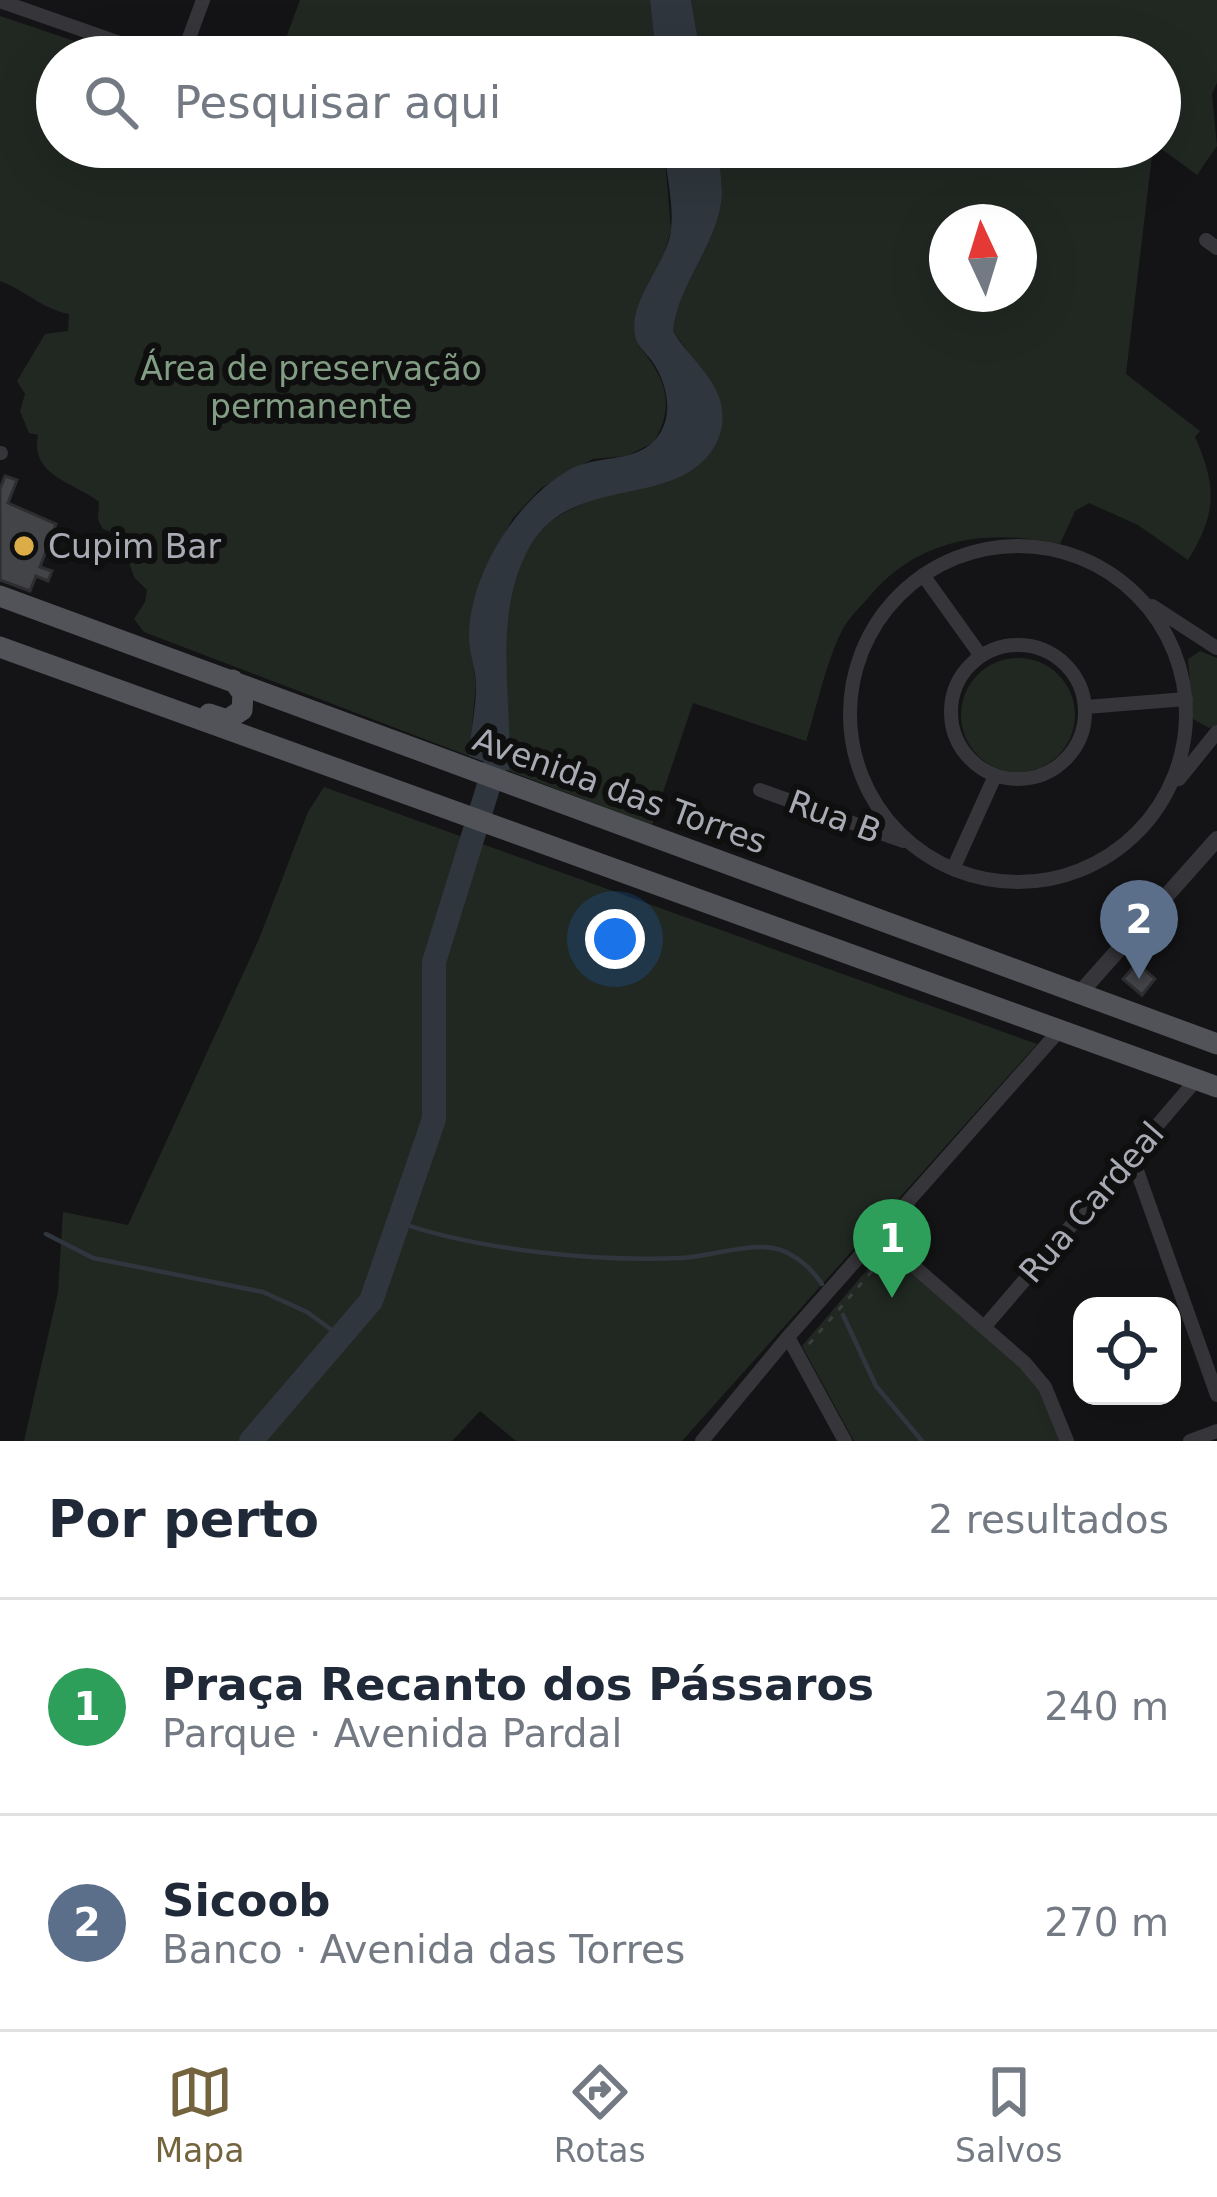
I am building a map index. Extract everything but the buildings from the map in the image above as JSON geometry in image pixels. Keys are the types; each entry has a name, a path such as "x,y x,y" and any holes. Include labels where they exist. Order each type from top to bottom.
{"main road":[{"name":"Avenida das Torres","path":"0,596 1217,1044"},
{"path":"0,647 1207,1083"},
{"path":"94,681 121,682 227,720 242,710 244,701 233,680"},
{"path":"728,912 728,889 746,879 863,923 902,928"}],"street":[{"path":"190,36 203,0"},
{"path":"0,1 100,36"},
{"name":"Rua B","path":"760,790 909,843 953,869 1013,882 1074,873 1128,842 1150,820 1181,758 1187,718 1182,674 1160,622 1142,600 1100,568 1051,549 998,547 946,562 923,575 879,619 854,675 850,737 870,795 909,843"},
{"path":"923,575 981,656"},
{"path":"1142,600 1211,644"},
{"path":"1182,674 1184,656 1211,644"},
{"path":"1014,645 1035,646 1054,655 1081,687 1085,707 1084,729 1074,750 1059,766 1017,780 994,776 962,751 950,713 952,693 961,675 981,656 1014,645"},
{"path":"1085,707 1186,698"},
{"path":"1167,794 1215,734 1189,727 1187,718"},
{"path":"953,869 994,776"},
{"path":"1080,993 1217,839"},
{"path":"702,1441 1058,1032"},
{"name":"Rua Cardeal","path":"986,1325 1132,1154 1207,1083"},
{"path":"1132,1154 1217,1395"},
{"path":"878,1235 986,1325 1045,1387 1066,1441"},
{"path":"788,1337 845,1441"},
{"path":"1190,1441 1217,1431"}],"path":[{"path":"806,1347 885,1256"}],"green space":[{"path":"300,0 650,0 654,36 287,36"},
{"path":"691,0 1217,0 1217,83 1212,94 1217,146 1197,175 1181,163 1181,36 697,36"},
{"name":"Área de preservação permanente","path":"0,16 60,36 36,36 36,168 666,168 671,230 638,345 661,380 665,416 653,443 626,456 593,459 541,488 513,518 481,578 469,636 476,684 469,756 144,632 134,619 147,590 134,577 120,535 103,529 98,520 99,502 47,469 37,449 38,435 29,433 20,411 25,394 17,381 45,334 68,331 69,314 0,281"},
{"path":"719,168 1151,168 1126,374 1200,431 1195,437 1211,500 1188,560 1138,525 1089,503 1075,511 1060,544 980,538 931,550 908,562 887,578 844,627 806,741 693,703 652,825 509,771 506,633 519,566 535,538 559,516 607,495 691,471 715,389 673,331 682,296 719,213"},
{"path":"1200,651 1217,658 1217,725 1209,728 1193,719 1188,659"},
{"path":"1018,658 1040,663 1058,675 1070,693 1075,715 1070,737 1058,755 1040,767 1018,772 996,767 978,755 966,737 961,715 966,693 978,675 996,663"},
{"path":"324,787 1037,1044 682,1441 516,1441 480,1411 452,1441 24,1441 58,1292 63,1212 128,1225 259,939 308,812"},
{"path":"884,1250 1023,1366 1041,1388 1063,1441 854,1441 802,1346"}],"shaded area":[{"path":"650,0 691,0 697,36 654,36"},
{"path":"667,168 720,168 719,213 682,296 673,331 716,390 722,413 720,434 692,470 674,480 564,512 530,546 518,573 507,628 509,771 469,756 476,691 469,643 477,589 499,542 549,483 590,462 645,448 661,432 667,413 663,382 637,342 634,328 641,300 668,244 671,199"}],"waterway":[{"path":"251,1441 371,1301 434,1119 434,962 497,759"},
{"path":"398,1222 500,1247 575,1256 681,1258 772,1248 797,1258 822,1284"},
{"path":"46,1234 93,1258 263,1292 307,1312 340,1336"},
{"path":"843,1315 876,1386 922,1441"}],"place":[{"name":"Cupim Bar","path":"24,546"},
{"name":"Sicoob","path":"1139,979"},
{"name":"Praça Recanto dos Pássaros","path":"892,1298"}]}
